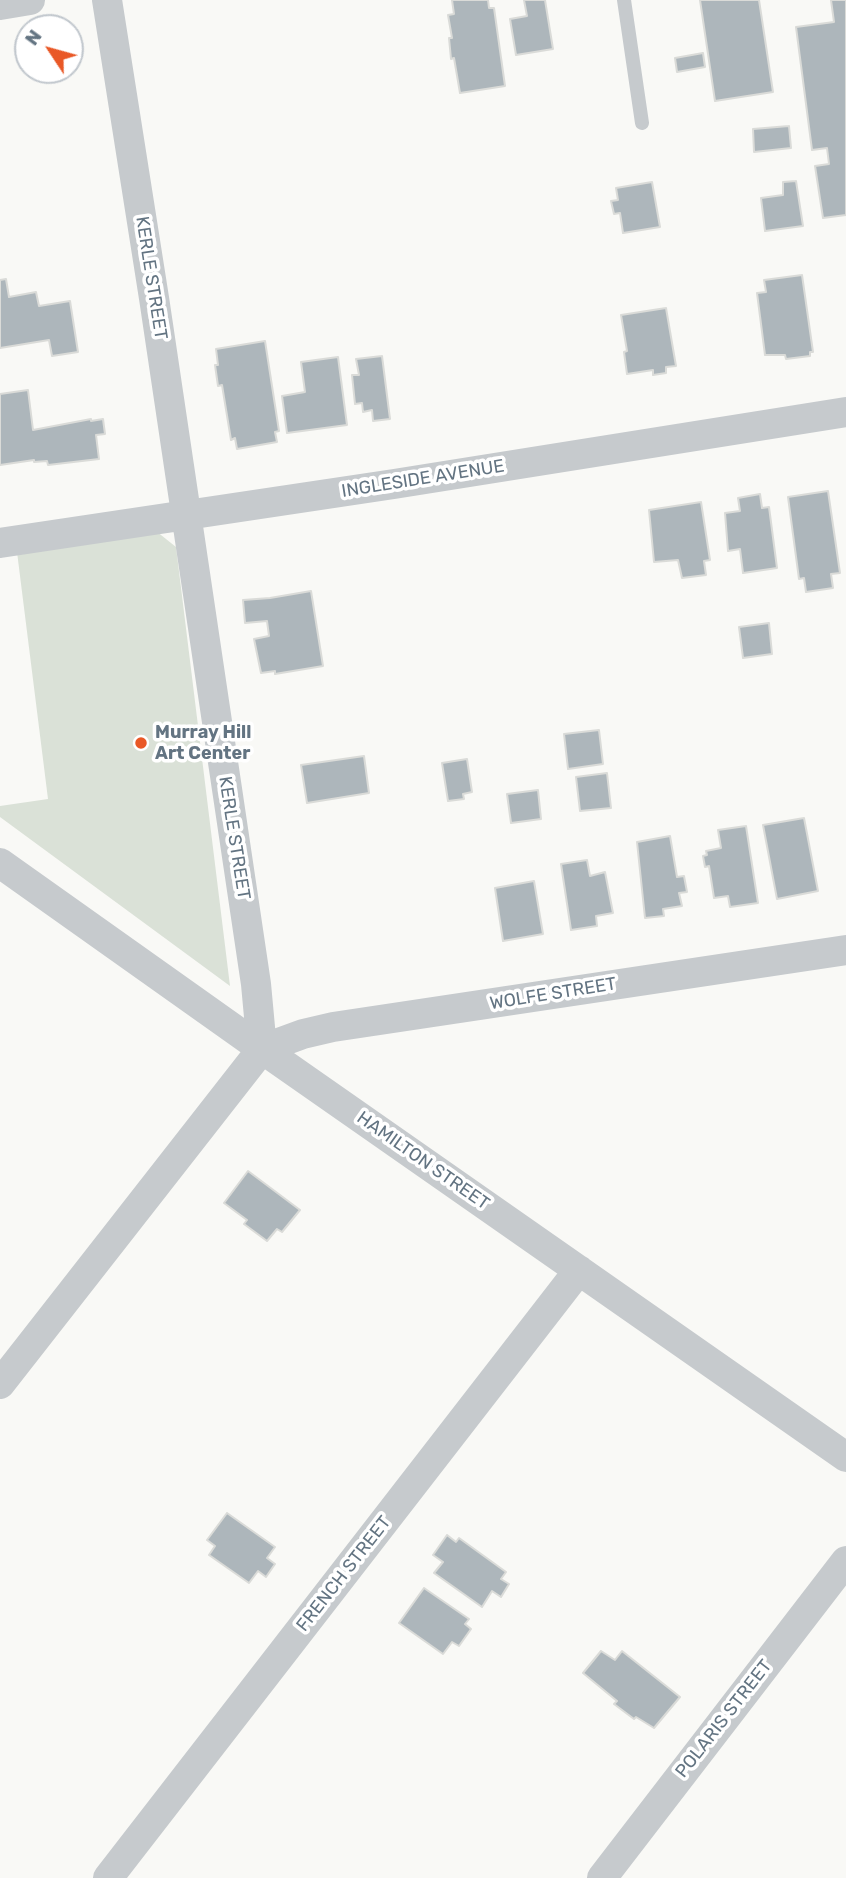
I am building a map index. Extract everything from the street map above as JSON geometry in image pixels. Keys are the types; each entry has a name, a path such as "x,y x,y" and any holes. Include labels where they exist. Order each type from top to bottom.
{"street":[{"path":"0,5 30,0"},
{"name":"KERLE STREET","path":"107,0 256,984 262,1049"},
{"name":"INGLESIDE AVENUE","path":"0,543 408,482 846,412"},
{"name":"HAMILTON STREET","path":"0,863 846,1457"},
{"name":"WOLFE STREET","path":"262,1049 303,1034 333,1027 846,950"},
{"path":"0,1384 262,1049"},
{"name":"FRENCH STREET","path":"108,1878 579,1270"},
{"name":"POLARIS STREET","path":"602,1878 846,1561"}],"lane":[{"path":"624,0 642,123"}],"shaded area":[{"path":"156,531 176,547 230,986 0,817 0,806 48,799 17,552"}],"building":[{"path":"452,0 488,0 489,8 494,8 505,86 460,93 454,58 451,59 449,38 452,38 448,15 454,14"},
{"path":"524,0 545,0 553,49 516,55 510,19 527,16"},
{"path":"700,0 759,0 773,92 715,101"},
{"path":"831,0 846,0 846,215 823,218 815,166 829,164 827,148 812,150 796,27 834,22"},
{"path":"703,53 705,67 677,72 675,58"},
{"path":"789,126 791,148 754,152 753,129"},
{"path":"796,181 803,226 765,231 761,198 783,195 783,182"},
{"path":"652,182 660,227 623,233 620,213 614,214 611,201 618,200 616,188"},
{"path":"802,275 813,352 810,352 810,356 786,359 785,355 765,355 757,293 766,292 764,280"},
{"path":"6,279 9,297 36,292 39,306 70,301 78,352 52,356 49,340 0,348 0,280"},
{"path":"666,308 676,366 666,367 666,373 653,375 653,370 627,374 624,352 627,351 621,315"},
{"path":"265,341 279,431 275,432 277,442 237,449 235,438 231,440 222,385 218,386 216,349"},
{"path":"382,356 390,419 373,421 372,410 363,412 362,403 355,404 352,375 359,375 356,359"},
{"path":"338,357 347,425 287,433 282,396 305,392 301,362"},
{"path":"28,390 33,430 103,419 105,434 96,435 99,459 48,465 47,461 34,460 0,465 0,394"},
{"path":"828,491 840,573 831,574 833,588 806,592 804,578 799,579 788,497"},
{"path":"760,494 762,508 769,507 777,568 743,573 740,549 728,551 725,513 740,511 738,498"},
{"path":"701,502 710,560 704,561 706,575 682,578 678,560 654,562 649,510"},
{"path":"311,591 323,666 275,674 275,671 261,673 254,639 269,636 267,621 245,623 243,600"},
{"path":"769,623 772,654 743,658 739,627"},
{"path":"599,730 603,764 568,769 564,734"},
{"path":"364,756 369,793 307,803 301,765"},
{"path":"467,759 472,792 463,794 464,799 448,801 442,763"},
{"path":"607,773 611,808 580,811 576,777"},
{"path":"538,790 541,819 511,823 507,794"},
{"path":"804,818 818,891 777,899 763,825"},
{"path":"746,826 758,903 730,907 728,896 714,898 709,866 705,867 703,856 707,855 706,851 721,848 718,830"},
{"path":"670,836 677,877 684,876 687,892 679,893 682,906 663,909 664,916 645,918 637,842"},
{"path":"587,860 590,876 605,872 613,913 596,916 597,926 571,930 561,864"},
{"path":"534,881 543,934 503,941 495,888"},
{"path":"248,1171 300,1210 282,1232 277,1229 267,1241 244,1224 247,1220 224,1203"},
{"path":"227,1513 275,1547 267,1558 275,1564 266,1577 258,1571 249,1583 209,1555 215,1546 207,1540"},
{"path":"447,1535 456,1542 459,1538 506,1572 501,1579 509,1584 501,1597 492,1591 482,1607 434,1573 443,1562 433,1555"},
{"path":"424,1588 469,1619 465,1624 471,1629 459,1646 452,1642 443,1654 399,1623"},
{"path":"601,1651 615,1660 622,1651 680,1697 654,1728 636,1717 634,1719 614,1704 617,1701 583,1673"}],"place":[{"name":"Murray Hill Art Center","path":"141,743"}]}
